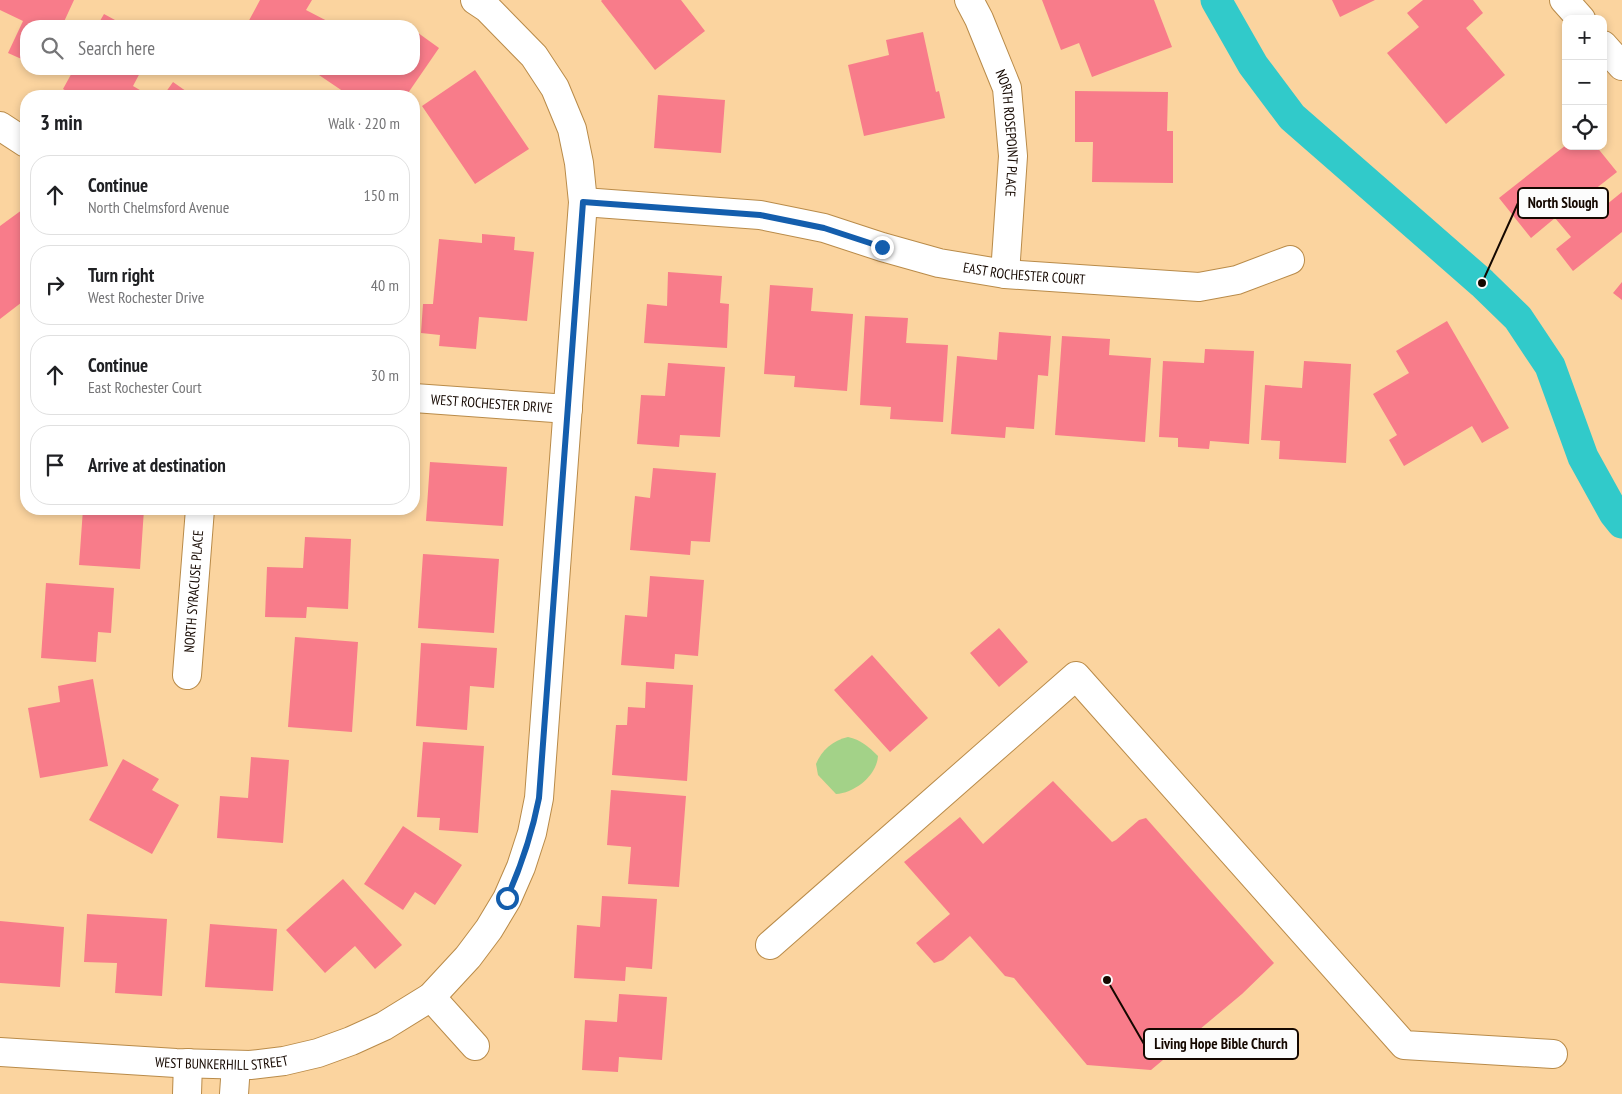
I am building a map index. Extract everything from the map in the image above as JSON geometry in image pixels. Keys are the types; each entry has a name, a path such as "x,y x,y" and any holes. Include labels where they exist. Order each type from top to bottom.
{"street":[{"name":"WEST BUNKERHILL STREET","path":"0,1052 188,1064 236,1065 284,1061 318,1053 384,1026 431,997 468,957 489,929 511,891 522,867 532,833 539,798 583,202 580,163 572,129 555,88 534,56 488,8 475,0"},
{"name":"NORTH ROSEPOINT PLACE","path":"969,0 979,19 1007,88 1013,156 1005,274"},
{"path":"1564,0 1577,15"},
{"path":"1607,49 1622,66"},
{"path":"0,126 20,139"},
{"name":"EAST ROCHESTER COURT","path":"583,202 760,215 824,228 939,263 1005,274 1200,287 1237,280 1290,260"},
{"name":"WEST ROCHESTER DRIVE","path":"420,398 568,408"},
{"name":"NORTH SYRACUSE PLACE","path":"187,675 200,515"},
{"path":"770,945 1076,676 1404,1045 1553,1054"},
{"path":"431,997 476,1046"},
{"path":"187,1094 188,1064"},
{"path":"234,1094 236,1065"}],"green space":[{"path":"848,737 861,742 871,749 878,756 877,763 864,782 843,793 836,794 818,775 816,764 828,747"}],"building":[{"path":"0,0 74,0 65,20 21,20 0,10"},
{"path":"260,0 312,0 306,10 325,20 249,20"},
{"path":"602,0 681,0 705,31 655,70"},
{"path":"1042,0 1154,0 1172,47 1092,77 1079,43 1061,50"},
{"path":"1332,0 1375,0 1340,17"},
{"path":"1423,0 1473,0 1483,13 1466,28 1505,75 1446,124 1387,53 1419,27 1407,13"},
{"path":"104,14 115,20 100,20"},
{"path":"20,27 20,58 8,53"},
{"path":"923,32 936,92 939,91 945,118 864,136 848,65 889,55 886,40"},
{"path":"420,34 439,48 410,90 341,90 319,75 420,75"},
{"path":"475,70 529,149 475,184 422,106"},
{"path":"71,75 139,75 133,86 140,90 63,89"},
{"path":"173,82 184,90 167,90"},
{"path":"1075,91 1168,92 1167,131 1173,131 1173,183 1092,182 1093,142 1075,142"},
{"path":"658,95 725,100 721,153 654,148"},
{"path":"1562,148 1562,150 1599,150 1617,172 1594,190 1606,205 1622,192 1622,232 1573,271 1556,249 1571,237 1555,218 1531,238 1499,198"},
{"path":"20,211 20,304 0,319 0,226"},
{"path":"482,234 515,237 514,250 534,252 527,321 479,317 476,349 439,346 440,335 421,333 423,304 433,304 439,239 482,243"},
{"path":"668,272 722,276 720,303 729,304 727,348 644,343 647,304 667,306"},
{"path":"1622,282 1622,300 1613,293"},
{"path":"770,285 813,288 811,311 853,314 847,391 794,387 795,376 764,374"},
{"path":"865,316 908,318 906,343 948,345 943,422 890,419 891,407 860,405"},
{"path":"1447,321 1509,428 1482,443 1472,426 1404,466 1389,440 1397,435 1373,394 1409,373 1396,351"},
{"path":"999,332 1051,336 1048,376 1038,375 1034,429 1006,427 1005,438 951,434 957,356 997,360"},
{"path":"1062,336 1110,339 1109,355 1151,358 1145,442 1055,435"},
{"path":"1205,349 1254,351 1249,444 1210,441 1209,449 1178,447 1178,438 1159,437 1163,361 1204,363"},
{"path":"1304,361 1351,364 1346,463 1279,459 1280,441 1261,440 1265,385 1302,388"},
{"path":"668,363 725,367 720,437 680,435 679,447 637,444 641,395 665,396"},
{"path":"430,462 507,467 503,526 426,521"},
{"path":"653,468 716,473 710,542 691,541 690,555 630,550 635,496 650,498"},
{"path":"83,515 144,515 140,569 79,565"},
{"path":"305,537 351,539 348,609 307,607 306,618 265,617 267,567 303,568"},
{"path":"423,554 499,559 494,633 418,628"},
{"path":"650,576 704,580 698,656 675,654 674,669 621,665 625,615 647,617"},
{"path":"46,583 114,588 111,633 98,632 96,662 41,658"},
{"path":"999,628 1028,662 999,687 970,653"},
{"path":"295,637 358,642 352,732 288,727"},
{"path":"421,643 497,648 494,688 470,686 467,730 416,726"},
{"path":"872,655 928,718 890,752 834,690"},
{"path":"93,679 108,766 40,778 28,708 60,702 58,686"},
{"path":"646,682 693,685 687,781 612,775 616,725 627,725 628,707 645,708"},
{"path":"423,742 484,746 478,833 439,830 440,818 417,817"},
{"path":"251,757 289,760 283,843 217,838 220,796 248,798"},
{"path":"123,759 159,779 152,790 179,805 152,854 89,820"},
{"path":"1053,781 1112,842 1139,820 1146,818 1274,963 1242,994 1151,1070 1087,1065 1014,978 1005,976 970,936 943,960 934,963 916,943 950,914 904,862 960,817 983,844"},
{"path":"611,790 686,796 679,887 628,884 631,847 607,845"},
{"path":"403,826 462,865 435,905 415,892 403,910 364,884"},
{"path":"343,879 402,945 375,969 355,946 325,973 286,930"},
{"path":"602,896 657,899 652,969 626,967 625,981 574,978 577,925 600,927"},
{"path":"87,914 167,919 162,996 115,993 117,963 84,962"},
{"path":"0,921 64,927 60,987 0,983"},
{"path":"210,924 277,929 273,991 205,987"},
{"path":"619,994 667,997 662,1060 619,1057 618,1072 582,1070 585,1020 617,1022"}],"waterway":[{"path":"1216,0 1253,65 1292,117 1482,283 1518,318 1550,366 1583,457 1614,513 1622,523"}],"place":[{"name":"North Slough","path":"1482,283"},
{"name":"Living Hope Bible Church","path":"1107,980"}],"route":[{"path":"507,898 522,867 532,833 539,798 583,202 760,215 824,228 882,247"}]}
